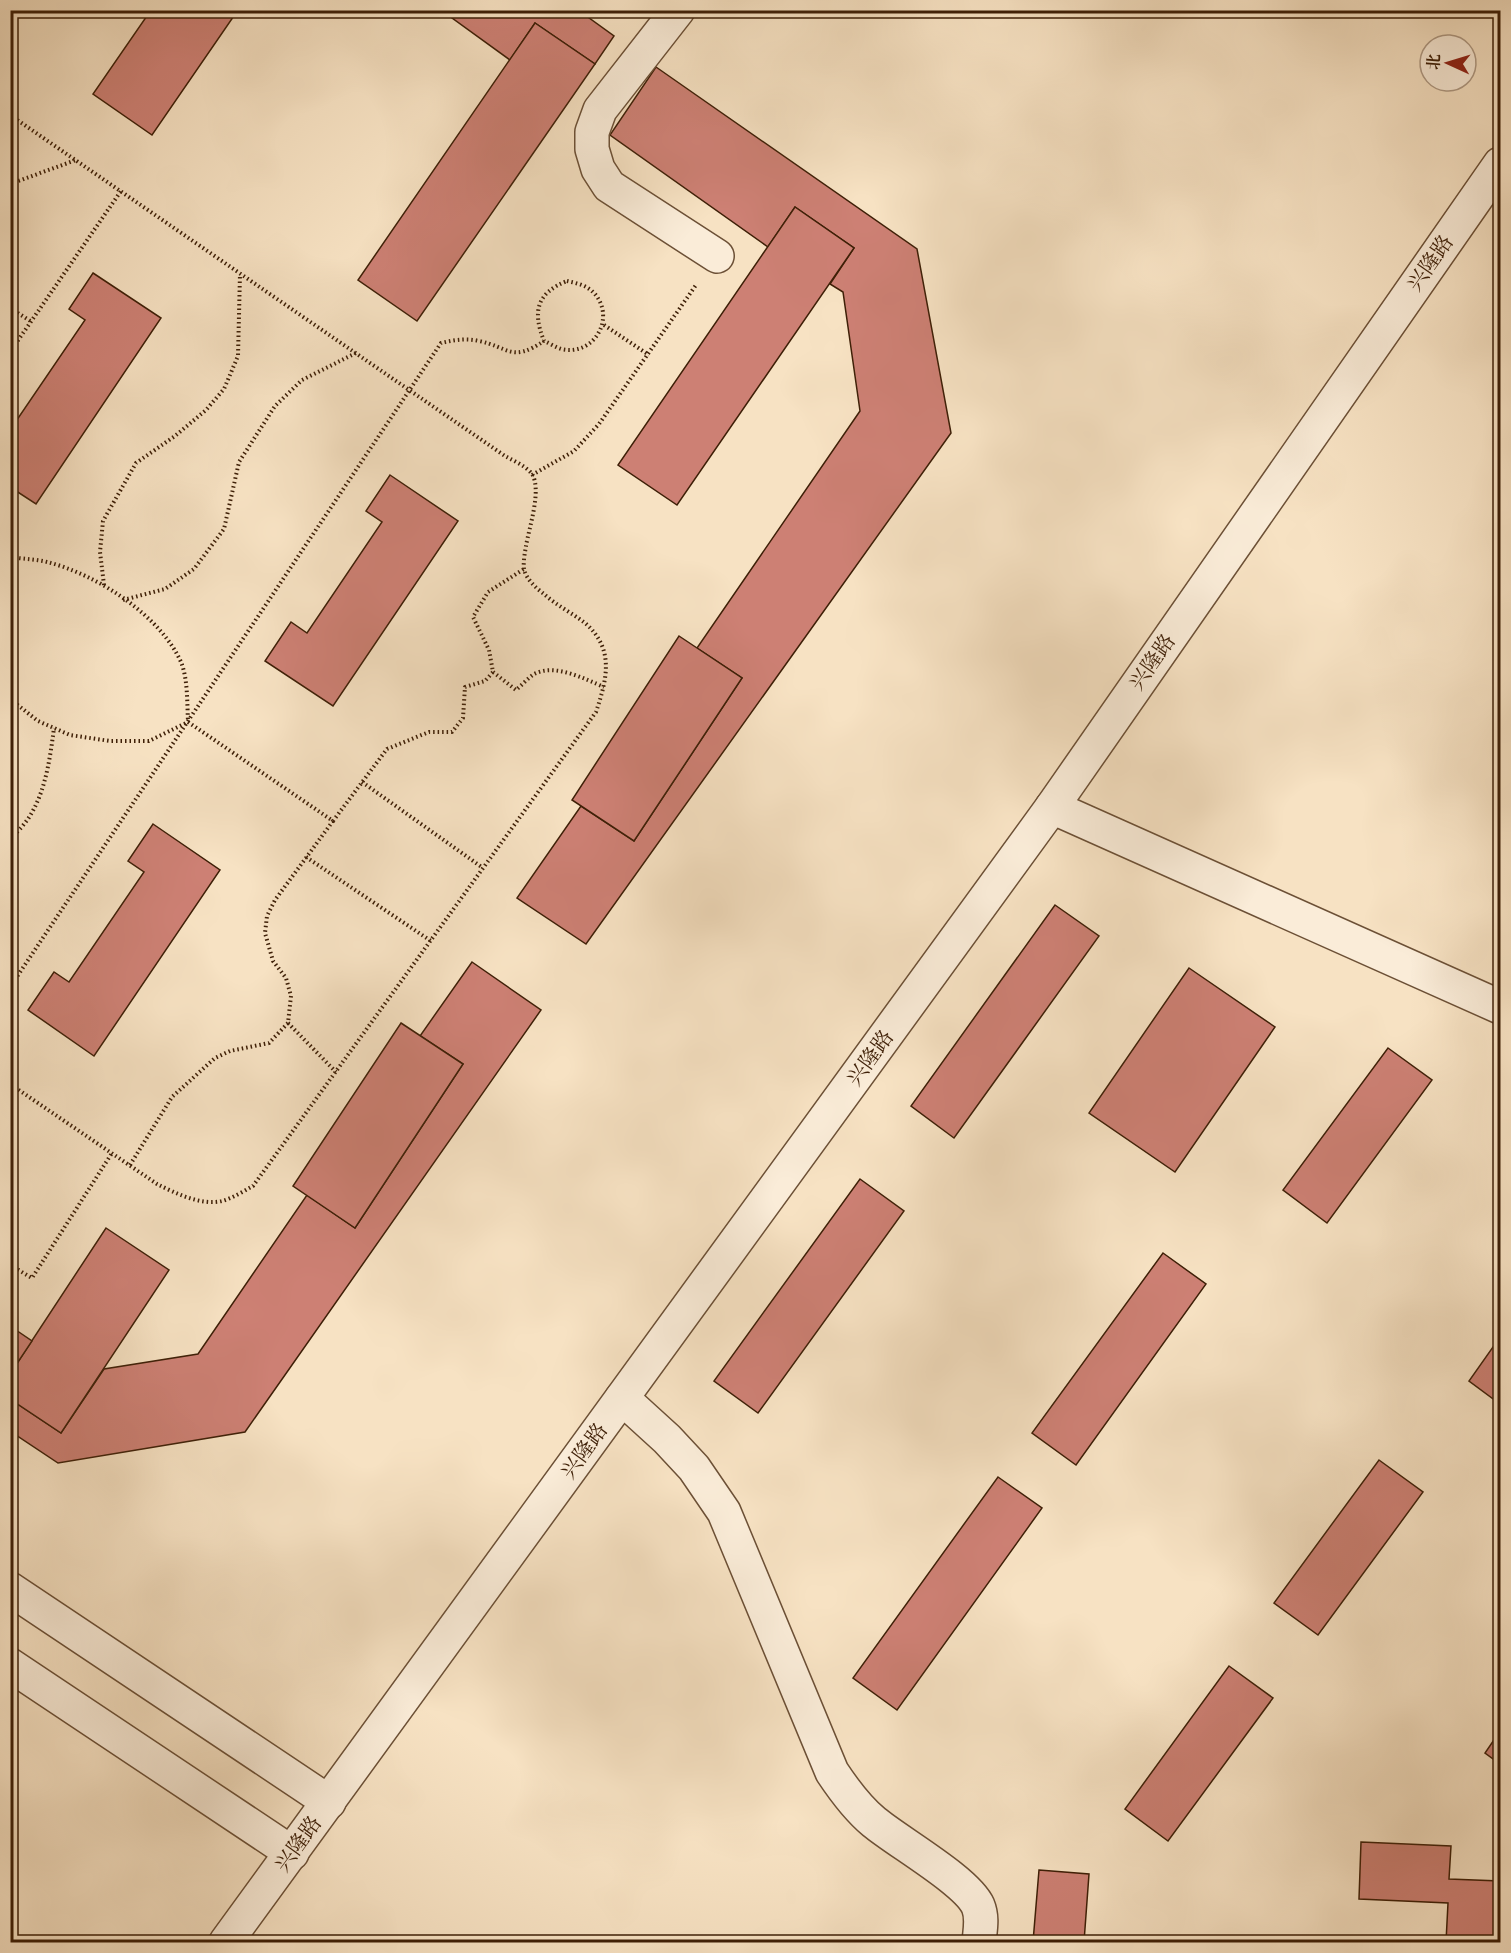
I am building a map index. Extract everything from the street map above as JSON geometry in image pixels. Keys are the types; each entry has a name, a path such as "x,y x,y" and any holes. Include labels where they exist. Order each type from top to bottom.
{"street":[{"path":"678,10 600,110 592,132 592,149 598,169 609,186 717,256"},
{"name":"兴隆路","path":"226,1942 1052,807 1500,164"},
{"path":"1052,807 1500,1007"},
{"path":"622,1398 667,1439 694,1468 724,1512 832,1772 848,1795 873,1821 966,1889 978,1906 982,1920 978,1942"},
{"path":"10,1589 329,1802"},
{"path":"10,1665 292,1853"}],"path":[{"path":"10,115 505,456 523,466 532,475 537,493 528,534 524,569 533,584 584,623 597,635 604,648 604,687 596,712 253,1186 222,1201 205,1201 174,1192 157,1184 10,1084"},
{"path":"10,184 76,160"},
{"path":"10,352 121,191"},
{"path":"532,475 574,451 599,424 717,256"},
{"path":"104,585 100,552 103,521 136,463 176,436 206,410 224,389 238,356 240,274"},
{"path":"567,281 583,285 594,292 602,308 604,326 593,342 577,349 561,349 544,341 538,326 541,299 554,287 567,281"},
{"path":"10,308 32,322"},
{"path":"604,326 649,355"},
{"path":"10,987 441,343 457,339 479,341 511,353 530,351 544,341"},
{"path":"123,600 165,589 194,569 224,529 239,462 275,406 302,380 356,353"},
{"path":"10,557 48,562 104,585 162,631 182,664 188,722 333,821"},
{"path":"524,569 488,592 473,617 489,650 492,672 516,690 536,673 555,671 577,676 604,687"},
{"path":"130,1165 172,1097 215,1058 269,1043 288,1023 291,996 286,978 273,961 265,933 267,916 275,900 387,749 429,732 452,732 463,718 465,687 485,681 492,672"},
{"path":"10,699 38,721 70,735 110,741 149,741 188,722"},
{"path":"10,838 34,811 50,758 54,728"},
{"path":"362,782 483,868"},
{"path":"306,857 431,941"},
{"path":"288,1023 336,1072"},
{"path":"10,1265 32,1278 112,1153"}],"building":[{"path":"151,10 238,10 152,135 93,94"},
{"path":"441,10 578,10 614,36 595,64 535,23 510,60"},
{"path":"535,23 595,64 417,321 358,280"},
{"path":"656,67 917,249 951,433 586,944 517,898 581,806 634,841 742,678 697,648 860,411 843,292 830,284 854,248 795,207 768,247 610,135"},
{"path":"795,207 854,248 677,505 618,465"},
{"path":"93,273 161,318 36,504 10,487 10,430 85,320 69,309"},
{"path":"390,475 458,521 333,706 265,661 291,622 307,633 382,522 366,511"},
{"path":"679,636 742,678 634,841 572,800"},
{"path":"153,824 220,870 94,1056 28,1010 54,972 69,982 144,872 128,861"},
{"path":"1055,905 1099,936 954,1138 911,1106"},
{"path":"472,962 541,1010 245,1432 58,1463 10,1431 10,1399 61,1433 104,1369 198,1354 307,1195 355,1228 463,1064 420,1036"},
{"path":"1189,968 1275,1027 1175,1172 1089,1113"},
{"path":"401,1023 463,1064 355,1228 293,1186"},
{"path":"1388,1048 1432,1080 1327,1223 1283,1190"},
{"path":"860,1179 904,1211 758,1413 714,1381"},
{"path":"106,1228 169,1270 61,1433 10,1399 10,1374"},
{"path":"1163,1253 1206,1284 1076,1465 1032,1433"},
{"path":"10,1326 32,1341 10,1374"},
{"path":"1500,1337 1500,1404 1469,1381"},
{"path":"1379,1460 1423,1492 1318,1635 1274,1603"},
{"path":"998,1477 1042,1508 897,1710 853,1678"},
{"path":"1229,1666 1273,1698 1168,1841 1125,1809"},
{"path":"1500,1731 1500,1764 1485,1753"},
{"path":"1361,1842 1451,1846 1449,1879 1500,1881 1500,1942 1446,1942 1448,1903 1359,1899"},
{"path":"1039,1870 1089,1874 1084,1942 1033,1942"},
{"path":"1199,1937 1279,1942 1198,1942"}]}
